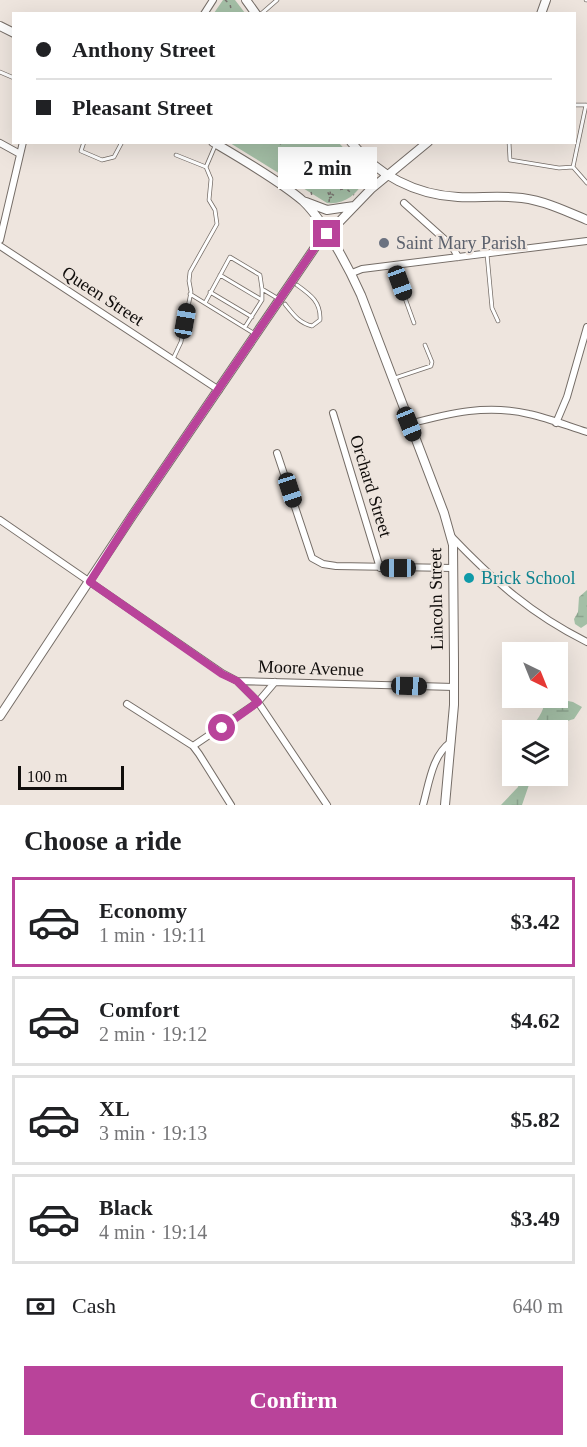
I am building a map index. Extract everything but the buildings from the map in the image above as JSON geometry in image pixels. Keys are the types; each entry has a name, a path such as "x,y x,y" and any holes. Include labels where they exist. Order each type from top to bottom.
{"main road":[{"path":"217,144 327,210 354,206"},
{"path":"353,144 369,162 388,176 411,186 441,195 521,198 547,203 586,216"},
{"path":"0,717 132,516 256,335 282,302 316,246 354,206 426,144"},
{"name":"Lincoln Street","path":"308,199 352,273 435,487 451,536 454,687 445,805"}],"street":[{"path":"0,143 20,154"},
{"path":"0,240 22,144"},
{"path":"404,203 452,246 458,257"},
{"path":"352,273 362,269 587,241"},
{"name":"Queen Street","path":"0,246 219,390"},
{"path":"556,423 585,347 587,327"},
{"path":"409,424 448,414 489,408 531,414 587,432"},
{"name":"Orchard Street","path":"333,414 380,567"},
{"path":"277,453 312,558 323,564 453,568"},
{"name":"Moore Avenue","path":"0,520 222,674 237,681 454,687"},
{"path":"451,536 503,588 528,608 587,642"},
{"path":"237,681 258,702 327,805"},
{"path":"193,746 258,702 275,682"},
{"path":"127,704 193,746 231,805"},
{"path":"423,805 436,761 443,749 451,742"}],"lane":[{"path":"263,12 277,0"},
{"path":"573,167 586,104"},
{"path":"83,144 81,152 102,160 114,157 121,144"},
{"path":"172,359 179,347 190,294 190,272 218,224 215,210 209,200 211,179 206,167 214,144"},
{"path":"509,144 510,160 559,168 573,167"},
{"path":"176,155 206,167"},
{"path":"573,167 587,183"},
{"path":"487,254 492,308 498,321"},
{"path":"205,303 230,257 260,275 262,300 244,327"},
{"path":"393,265 414,323"},
{"path":"219,275 262,300"},
{"path":"262,289 282,302 296,318 312,326 321,320 319,305 314,297 297,285"},
{"path":"210,292 252,317"},
{"path":"190,294 256,335"},
{"path":"393,379 431,366 425,345"}],"path":[{"path":"280,144 309,183 308,199"},
{"path":"329,199 335,196 330,193 322,177 323,169 332,164 357,161"},
{"path":"328,205 330,193 337,182 342,180 349,179 345,187 338,191 337,182 334,179 338,175 342,180 345,187"},
{"path":"337,182 354,195"}],"green space":[{"path":"223,0 235,0 244,12 215,12"},
{"path":"232,144 340,144 362,168 364,181 357,191 344,201 327,203"},
{"path":"587,590 587,624 581,628 575,624 574,619 578,612 579,597"},
{"path":"568,701 582,707 574,719 568,721 536,720 543,708 568,708"},
{"path":"529,786 522,805 501,805 518,787"}],"place":[{"name":"Saint Mary Parish","path":"384,243"},
{"name":"Brick School","path":"469,578"}],"route":[{"path":"222,728 258,702 237,681 222,674 90,582 132,516 316,246 327,234"}]}
